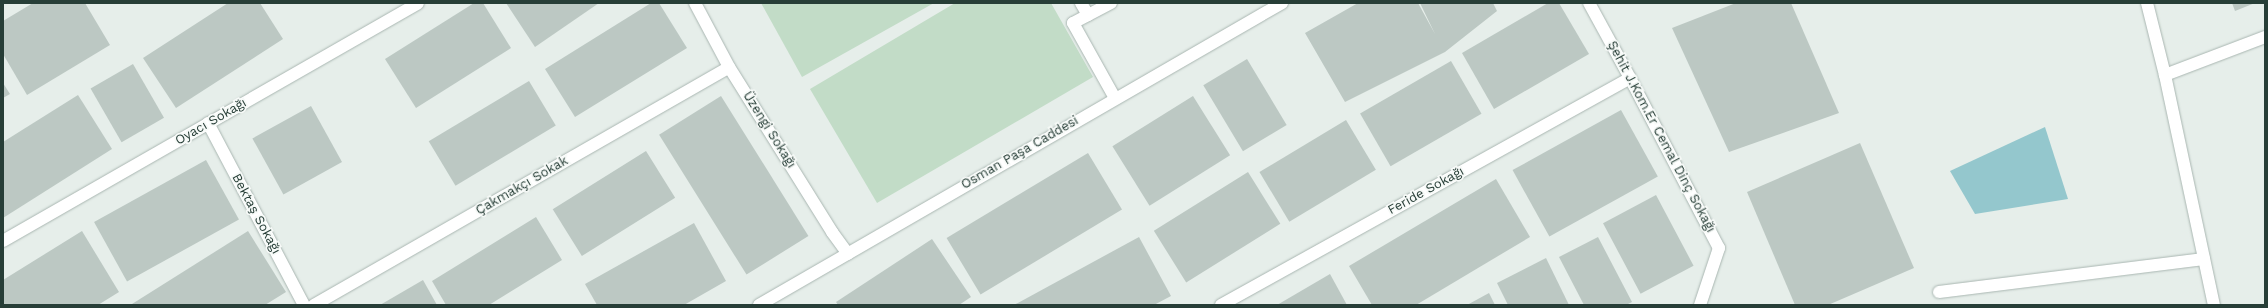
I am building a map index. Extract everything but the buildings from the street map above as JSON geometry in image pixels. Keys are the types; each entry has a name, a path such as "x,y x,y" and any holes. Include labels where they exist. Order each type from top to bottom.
{"street":[{"name":"Oyacı Sokağı","path":"3,241 418,3"},
{"name":"Üzengi Sokağı","path":"695,3 729,67 832,232 848,254"},
{"path":"1081,3 1088,15"},
{"path":"1111,3 1073,24 1115,98"},
{"name":"Osman Paşa Caddesi","path":"759,305 1115,98 1282,3"},
{"name":"Şehit J.Kom.Er Cemal Dinç Sokağı","path":"1589,3 1719,248 1700,305"},
{"path":"2148,3 2165,75 2214,305"},
{"path":"2165,75 2265,37"},
{"name":"Çakmakçı Sokak","path":"314,305 729,67"},
{"name":"Feride Sokağı","path":"1221,305 1630,78"},
{"name":"Bektaş Sokağı","path":"208,124 304,305"},
{"path":"1939,292 2204,259"}],"green space":[{"path":"761,3 934,3 802,77"},
{"path":"955,3 1051,3 1093,77 877,203 810,89"}],"water":[{"path":"2045,127 2068,199 1975,214 1950,171"}]}
